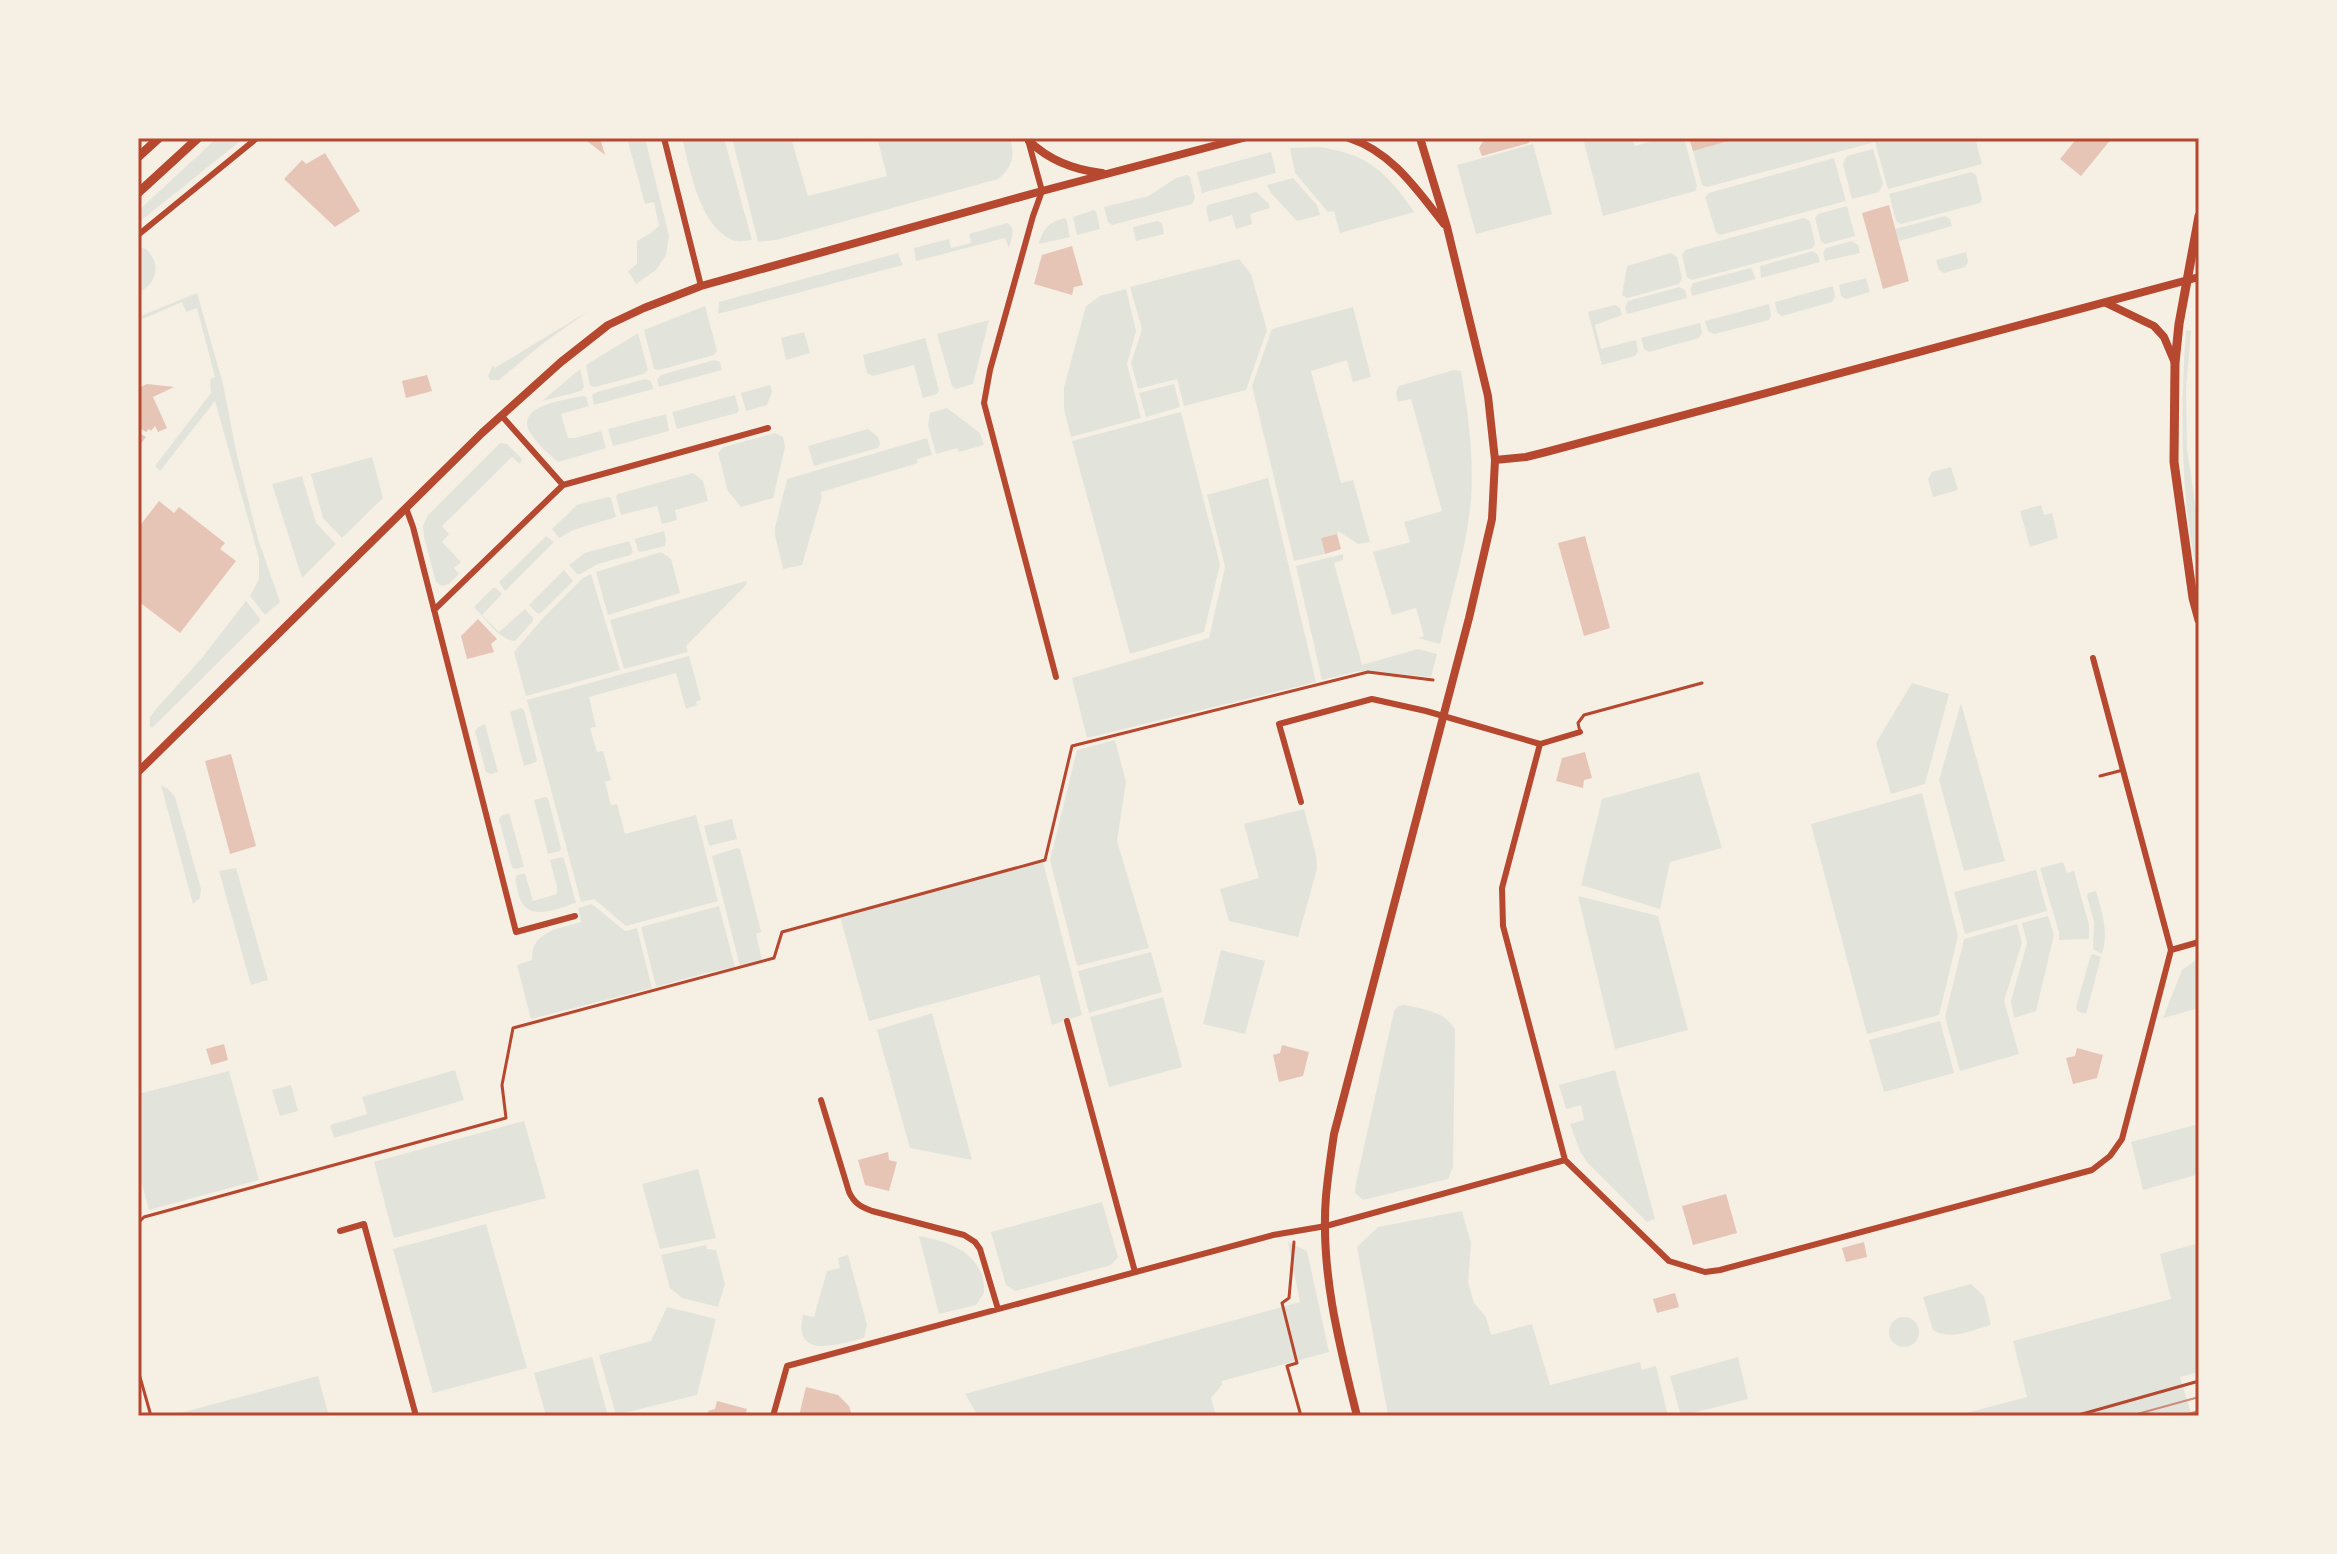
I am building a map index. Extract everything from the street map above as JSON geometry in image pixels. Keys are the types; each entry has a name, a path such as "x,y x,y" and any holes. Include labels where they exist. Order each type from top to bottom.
{"main road":[{"path":"138,157 159,138"},
{"path":"138,193 198,138"},
{"path":"2199,216 2175,363 2174,462 2193,598 2199,620"}],"street":[{"path":"138,235 257,138"},
{"path":"664,138 701,286"},
{"path":"138,772 501,415 608,325 701,286 1243,138"},
{"path":"1349,138 1369,146 1405,174 1447,227"},
{"path":"1028,140 1049,157 1069,167 1107,174"},
{"path":"1028,140 1042,191 994,355 984,403 1056,677"},
{"path":"1357,1416 1332,1308 1327,1261 1326,1196 1334,1134 1492,519 1495,460 1488,396 1447,227 1422,140"},
{"path":"1495,460 1546,452 2199,277"},
{"path":"2105,303 2154,326 2164,337 2175,363"},
{"path":"501,415 563,485"},
{"path":"434,610 563,485 768,428"},
{"path":"406,508 516,932 575,916"},
{"path":"1540,744 1502,888 1503,926 1565,1160 1669,1261 1705,1272 1720,1270 2092,1170 2110,1156 2122,1139 2171,950 2093,658"},
{"path":"1301,802 1279,724 1372,699 1540,744 1580,732"},
{"path":"2171,950 2199,942"},
{"path":"1067,1021 1135,1272"},
{"path":"821,1100 853,1201 872,1211 964,1235 975,1242 983,1257 998,1309"},
{"path":"773,1416 787,1366 1273,1235 1326,1226 1565,1160"},
{"path":"340,1231 364,1224 416,1416"}],"lane":[{"path":"1580,732 1578,723 1584,715 1702,683"},
{"path":"2100,776 2123,770"}],"path":[{"path":"138,1223 144,1217 506,1118 502,1085 513,1028 774,958 782,932 1045,860 1072,746 1368,672 1433,680"},
{"path":"1295,1231 1289,1298 1282,1303 1297,1363 1287,1366 1301,1416"},
{"path":"138,1370 151,1416"},
{"path":"2075,1416 2197,1382"}],"shaded area":[{"path":"217,138 244,138 138,223 138,211"},
{"path":"627,138 645,138 669,236 666,255 656,270 636,284 628,271 637,264 637,241 659,226 654,202 645,204"},
{"path":"682,138 724,138 752,240 732,240 711,222 698,195"},
{"path":"732,138 791,138 808,196 887,176 877,138 1010,138 1012,156 1010,166 998,179 776,240 758,242"},
{"path":"1583,138 1632,138 1635,146 1662,138 1684,138 1697,186 1695,191 1603,216"},
{"path":"1740,138 1975,138 1982,164 1888,189 1875,142 1707,187 1702,185 1693,151"},
{"path":"1533,144 1552,214 1476,234 1457,165"},
{"path":"1319,147 1351,154 1375,167 1395,186 1414,212 1340,233 1334,211 1328,212 1295,173 1290,148"},
{"path":"1873,149 1883,184 1879,192 1852,199 1843,164 1847,156"},
{"path":"1271,152 1276,173 1202,193 1197,172"},
{"path":"1834,158 1846,201 1720,235 1716,232 1705,197 1709,193"},
{"path":"1971,172 1976,175 1982,199 1980,203 1901,224 1896,221 1889,194"},
{"path":"1187,175 1195,198 1192,204 1112,225 1108,222 1104,207 1149,196 1176,178"},
{"path":"1293,178 1317,205 1320,215 1297,221 1267,185"},
{"path":"1256,192 1270,208 1250,214 1252,224 1236,229 1232,215 1209,222 1208,205"},
{"path":"1847,206 1855,236 1825,244 1821,241 1815,218 1818,214"},
{"path":"1094,210 1100,229 1077,235 1073,217"},
{"path":"1945,216 1952,226 1899,241 1895,229"},
{"path":"1066,218 1070,237 1039,244 1048,226"},
{"path":"1804,218 1810,221 1815,243 1813,248 1692,280 1687,277 1682,255 1685,250"},
{"path":"1157,221 1162,223 1164,234 1136,241 1133,227"},
{"path":"1007,223 1013,231 1009,248 1005,238 916,261 914,248 949,239 951,248 971,243 969,234"},
{"path":"1852,241 1858,245 1860,253 1825,261 1823,253 1826,248"},
{"path":"138,247 146,249 156,267 150,284 138,293"},
{"path":"1813,251 1820,262 1761,278 1760,266"},
{"path":"1966,252 1968,262 1965,267 1944,273 1939,270 1936,260"},
{"path":"898,253 903,265 718,314 719,302"},
{"path":"1671,253 1677,257 1682,278 1679,284 1627,298 1622,295 1627,266"},
{"path":"1239,259 1251,274 1267,330 1246,390 1184,406 1177,379 1138,389 1131,363 1142,329 1130,287"},
{"path":"1751,268 1756,279 1692,296 1690,289 1693,283"},
{"path":"1866,278 1870,292 1846,299 1841,296 1839,285"},
{"path":"1833,286 1835,297 1832,302 1782,316 1777,313 1775,302"},
{"path":"1679,287 1685,290 1687,298 1627,314 1625,307 1628,301"},
{"path":"1126,289 1136,331 1127,364 1141,418 1071,437 1064,409 1064,387 1086,306 1100,296"},
{"path":"197,293 223,384 258,539 280,602 265,615 250,596 259,579 259,558 215,401 160,471 155,466 211,393 210,379 215,377 197,308 186,312 182,302 138,321 138,317"},
{"path":"1769,304 1769,320 1714,334 1708,331 1705,321"},
{"path":"1615,305 1622,315 1595,325 1601,349 1636,340 1638,351 1635,356 1602,365 1588,312"},
{"path":"705,306 717,351 714,355 654,369 644,330"},
{"path":"1353,307 1371,377 1353,382 1347,360 1311,371 1341,483 1353,480 1370,542 1358,544 1338,531 1321,538 1325,554 1294,561 1252,386 1272,329"},
{"path":"590,310 499,380 490,380 488,376 493,365 495,368"},
{"path":"989,320 973,384 956,389 952,386 937,334"},
{"path":"1700,323 1702,333 1699,338 1649,352 1644,349 1641,338"},
{"path":"2186,330 2191,331 2186,389 2187,448 2199,531 2199,581 2188,519 2183,456"},
{"path":"804,332 810,353 786,360 781,338"},
{"path":"638,333 648,370 644,374 590,386 586,365"},
{"path":"925,338 939,390 937,394 923,398 914,365 873,376 867,373 863,355"},
{"path":"714,360 720,362 722,370 659,387 657,379 661,375"},
{"path":"580,369 584,387 581,391 542,401"},
{"path":"1454,370 1461,371 1472,483 1462,554 1440,644 1418,638 1424,636 1416,608 1392,615 1373,552 1410,542 1404,522 1442,511 1411,399 1398,402 1396,392 1399,386"},
{"path":"645,379 651,381 653,389 594,405 592,395 597,392"},
{"path":"1174,384 1180,407 1146,417 1139,393"},
{"path":"770,385 772,392 767,405 746,411 741,393"},
{"path":"735,395 737,413 677,429 672,412"},
{"path":"583,396 589,406 561,414 568,438 601,431 606,448 558,462 531,434 527,424 529,417 543,406"},
{"path":"947,408 980,433 984,445 936,454 928,425 930,413"},
{"path":"1181,412 1220,564 1204,632 1130,654 1072,441"},
{"path":"666,414 669,431 613,446 608,429"},
{"path":"868,429 878,437 878,448 814,466 808,446"},
{"path":"775,433 783,437 785,447 773,498 741,507 728,491 718,453 724,447"},
{"path":"927,438 932,455 917,459 918,463 821,492 802,565 783,569 775,527 787,479"},
{"path":"500,443 507,444 522,459 520,464 512,457 442,526 449,534 442,542 461,562 454,568 459,574 449,584 442,586 436,582 423,526 428,515"},
{"path":"372,457 383,498 342,538 323,518 311,474"},
{"path":"1951,467 1958,490 1933,497 1928,479 1932,472"},
{"path":"693,473 703,481 708,501 675,510 677,520 662,524 657,506 621,515 618,494"},
{"path":"302,476 316,523 336,544 302,578 272,484"},
{"path":"1268,478 1316,682 1087,738 1072,678 1209,638 1225,567 1207,495"},
{"path":"611,498 616,517 573,530 559,538 552,529 577,505"},
{"path":"2041,505 2044,515 2052,513 2058,538 2030,547 2020,511"},
{"path":"664,531 665,546 638,551 635,539"},
{"path":"546,536 554,542 505,591 499,582"},
{"path":"629,541 633,552 631,555 598,564 580,574 569,565 585,553"},
{"path":"661,552 671,559 680,593 608,615 596,572"},
{"path":"1343,554 1343,560 1334,563 1362,665 1418,649 1437,654 1431,677 1359,671 1322,680 1296,566"},
{"path":"564,570 573,581 538,614 529,605"},
{"path":"591,574 620,670 526,696 514,652 544,617 583,578"},
{"path":"746,581 747,584 686,646 688,652 624,669 610,620"},
{"path":"493,588 502,594 482,615 499,632 525,609 533,618 515,641 498,633 474,607"},
{"path":"246,601 260,621 152,728 150,717"},
{"path":"689,656 701,700 696,702 697,705 686,709 676,673 589,697 596,727 590,728 597,752 603,751 611,780 605,782 611,805 617,804 625,834 696,815 718,901 626,926 594,899 581,902 527,700"},
{"path":"1912,683 1949,694 1925,784 1891,794 1876,743"},
{"path":"1961,703 2005,861 1964,871 1939,780"},
{"path":"521,708 537,760 524,766 510,712"},
{"path":"485,724 498,772 491,774 486,772 475,731"},
{"path":"1115,740 1126,782 1117,841 1149,948 1077,966 1050,860 1077,750"},
{"path":"1699,772 1722,848 1670,862 1660,909 1581,885 1602,799"},
{"path":"161,785 175,797 201,889 200,898 193,904"},
{"path":"1922,793 1958,936 1939,1015 1867,1034 1811,824"},
{"path":"548,798 561,848 548,854 534,800"},
{"path":"1304,809 1317,869 1298,937 1229,921 1220,889 1259,878 1244,824"},
{"path":"509,813 524,867 515,869 499,820"},
{"path":"732,819 737,839 709,846 704,826"},
{"path":"740,849 761,932 756,934 762,960 740,966 712,856"},
{"path":"562,857 576,903 540,912 527,908 519,895 517,875 525,873 533,901 557,894 550,860"},
{"path":"1043,862 1082,1015 1052,1025 1039,975 869,1021 840,917"},
{"path":"2063,862 2067,873 2074,871 2089,925 2089,939 2059,940 2040,868"},
{"path":"236,868 268,980 251,985 219,871"},
{"path":"2036,870 2047,911 1965,934 1954,892"},
{"path":"2096,891 2105,930 2102,954 2093,949 2094,922 2087,896"},
{"path":"1578,896 1658,916 1688,1030 1615,1049"},
{"path":"592,904 625,931 637,928 652,988 531,1019 517,965 532,960 533,950 541,937 555,929 581,922 578,908"},
{"path":"719,906 735,967 656,987 641,927"},
{"path":"2048,916 2054,935 2036,1011 2014,1018 2011,1001 2027,943 2022,923"},
{"path":"2017,924 2022,943 2004,1001 2019,1054 1960,1071 1945,1017 1964,939"},
{"path":"1221,950 1265,961 1245,1034 1203,1024"},
{"path":"1151,952 1162,992 1089,1013 1078,971"},
{"path":"2093,954 2101,957 2086,1014 2077,1011 2076,1007"},
{"path":"2199,958 2199,1008 2163,1018 2182,970"},
{"path":"1163,997 1182,1067 1109,1087 1090,1017"},
{"path":"1405,1005 1440,1015 1455,1030 1453,1167 1448,1179 1363,1200 1355,1193 1356,1183 1394,1011 1398,1006"},
{"path":"932,1013 972,1160 910,1148 877,1030"},
{"path":"1940,1021 1954,1073 1884,1092 1869,1040"},
{"path":"455,1070 464,1100 334,1138 330,1125 367,1114 362,1097"},
{"path":"1615,1070 1655,1219 1647,1222 1587,1162 1570,1124 1584,1120 1581,1105 1566,1109 1559,1085"},
{"path":"229,1071 259,1180 149,1210 138,1170 138,1094"},
{"path":"291,1085 298,1111 280,1116 272,1090"},
{"path":"524,1121 546,1198 394,1238 374,1162"},
{"path":"2199,1124 2199,1185 2196,1175 2143,1190 2131,1142"},
{"path":"698,1169 716,1238 660,1249 642,1184"},
{"path":"1102,1202 1118,1257 1111,1265 1015,1291 1006,1285 991,1232"},
{"path":"1462,1211 1471,1243 1468,1282 1474,1303 1486,1317 1491,1335 1532,1324 1550,1385 1640,1362 1642,1370 1656,1366 1668,1416 1388,1416 1357,1247 1378,1227"},
{"path":"486,1224 527,1368 433,1393 393,1249"},
{"path":"919,1236 955,1247 976,1264 983,1277 984,1293 976,1305 939,1314"},
{"path":"1288,1242 1307,1251 1329,1352 1222,1381 1211,1398 1216,1416 978,1416 965,1394 1300,1302"},
{"path":"2199,1243 2199,1372 2180,1377 2192,1416 1955,1416 2027,1397 2013,1341 2171,1299 2160,1254"},
{"path":"706,1245 707,1249 716,1250 725,1284 718,1307 682,1298 670,1288 661,1255"},
{"path":"848,1255 867,1325 864,1338 831,1345 811,1344 805,1339 802,1329 803,1315 814,1317 827,1271 840,1268 838,1258"},
{"path":"1971,1284 1984,1296 1991,1325 1954,1335 1933,1330 1923,1297"},
{"path":"667,1307 716,1319 697,1395 616,1415 599,1355 651,1341"},
{"path":"1904,1317 1915,1321 1919,1332 1915,1343 1904,1347 1893,1343 1889,1332 1893,1321"},
{"path":"592,1357 608,1416 546,1416 534,1373"},
{"path":"1738,1357 1748,1399 1681,1416 1670,1376"},
{"path":"318,1376 329,1416 169,1416"}],"building":[{"path":"583,138 600,138 605,155"},
{"path":"1485,138 1528,138 1529,143 1482,156 1479,148"},
{"path":"1689,138 1736,138 1736,139 1693,151"},
{"path":"2077,138 2112,138 2081,176 2060,159"},
{"path":"325,153 360,211 335,227 284,179 302,160 306,164"},
{"path":"1889,205 1909,281 1883,289 1862,213"},
{"path":"1072,246 1083,285 1074,287 1072,295 1034,284 1042,255"},
{"path":"427,375 432,391 406,398 402,381"},
{"path":"147,384 174,387 153,397 167,428 158,432 155,426 151,431 141,429 138,432 138,388"},
{"path":"138,432 146,437 138,447"},
{"path":"159,501 174,513 179,507 225,543 220,549 236,561 180,633 138,601 138,528"},
{"path":"1337,534 1341,549 1325,554 1321,538"},
{"path":"1585,536 1610,628 1584,636 1558,543"},
{"path":"478,619 497,639 491,644 494,652 467,659 461,636"},
{"path":"1585,752 1592,778 1584,780 1583,788 1556,781 1562,758"},
{"path":"231,754 256,846 230,854 205,761"},
{"path":"224,1044 228,1060 211,1065 206,1049"},
{"path":"1282,1045 1309,1052 1303,1076 1279,1082 1273,1055 1280,1053"},
{"path":"2077,1048 2103,1055 2097,1078 2073,1084 2066,1058 2075,1056"},
{"path":"888,1152 889,1160 897,1162 889,1191 865,1185 858,1160"},
{"path":"1726,1194 1737,1233 1693,1245 1682,1206"},
{"path":"1864,1242 1867,1257 1846,1262 1842,1248"},
{"path":"1675,1293 1679,1307 1657,1313 1653,1299"},
{"path":"806,1387 838,1395 849,1406 852,1416 799,1416"},
{"path":"717,1401 747,1409 745,1416 709,1416 708,1411 715,1409"}],"tram line":[{"path":"2130,1416 2199,1397"},
{"path":"2180,1416 2199,1411"}]}
